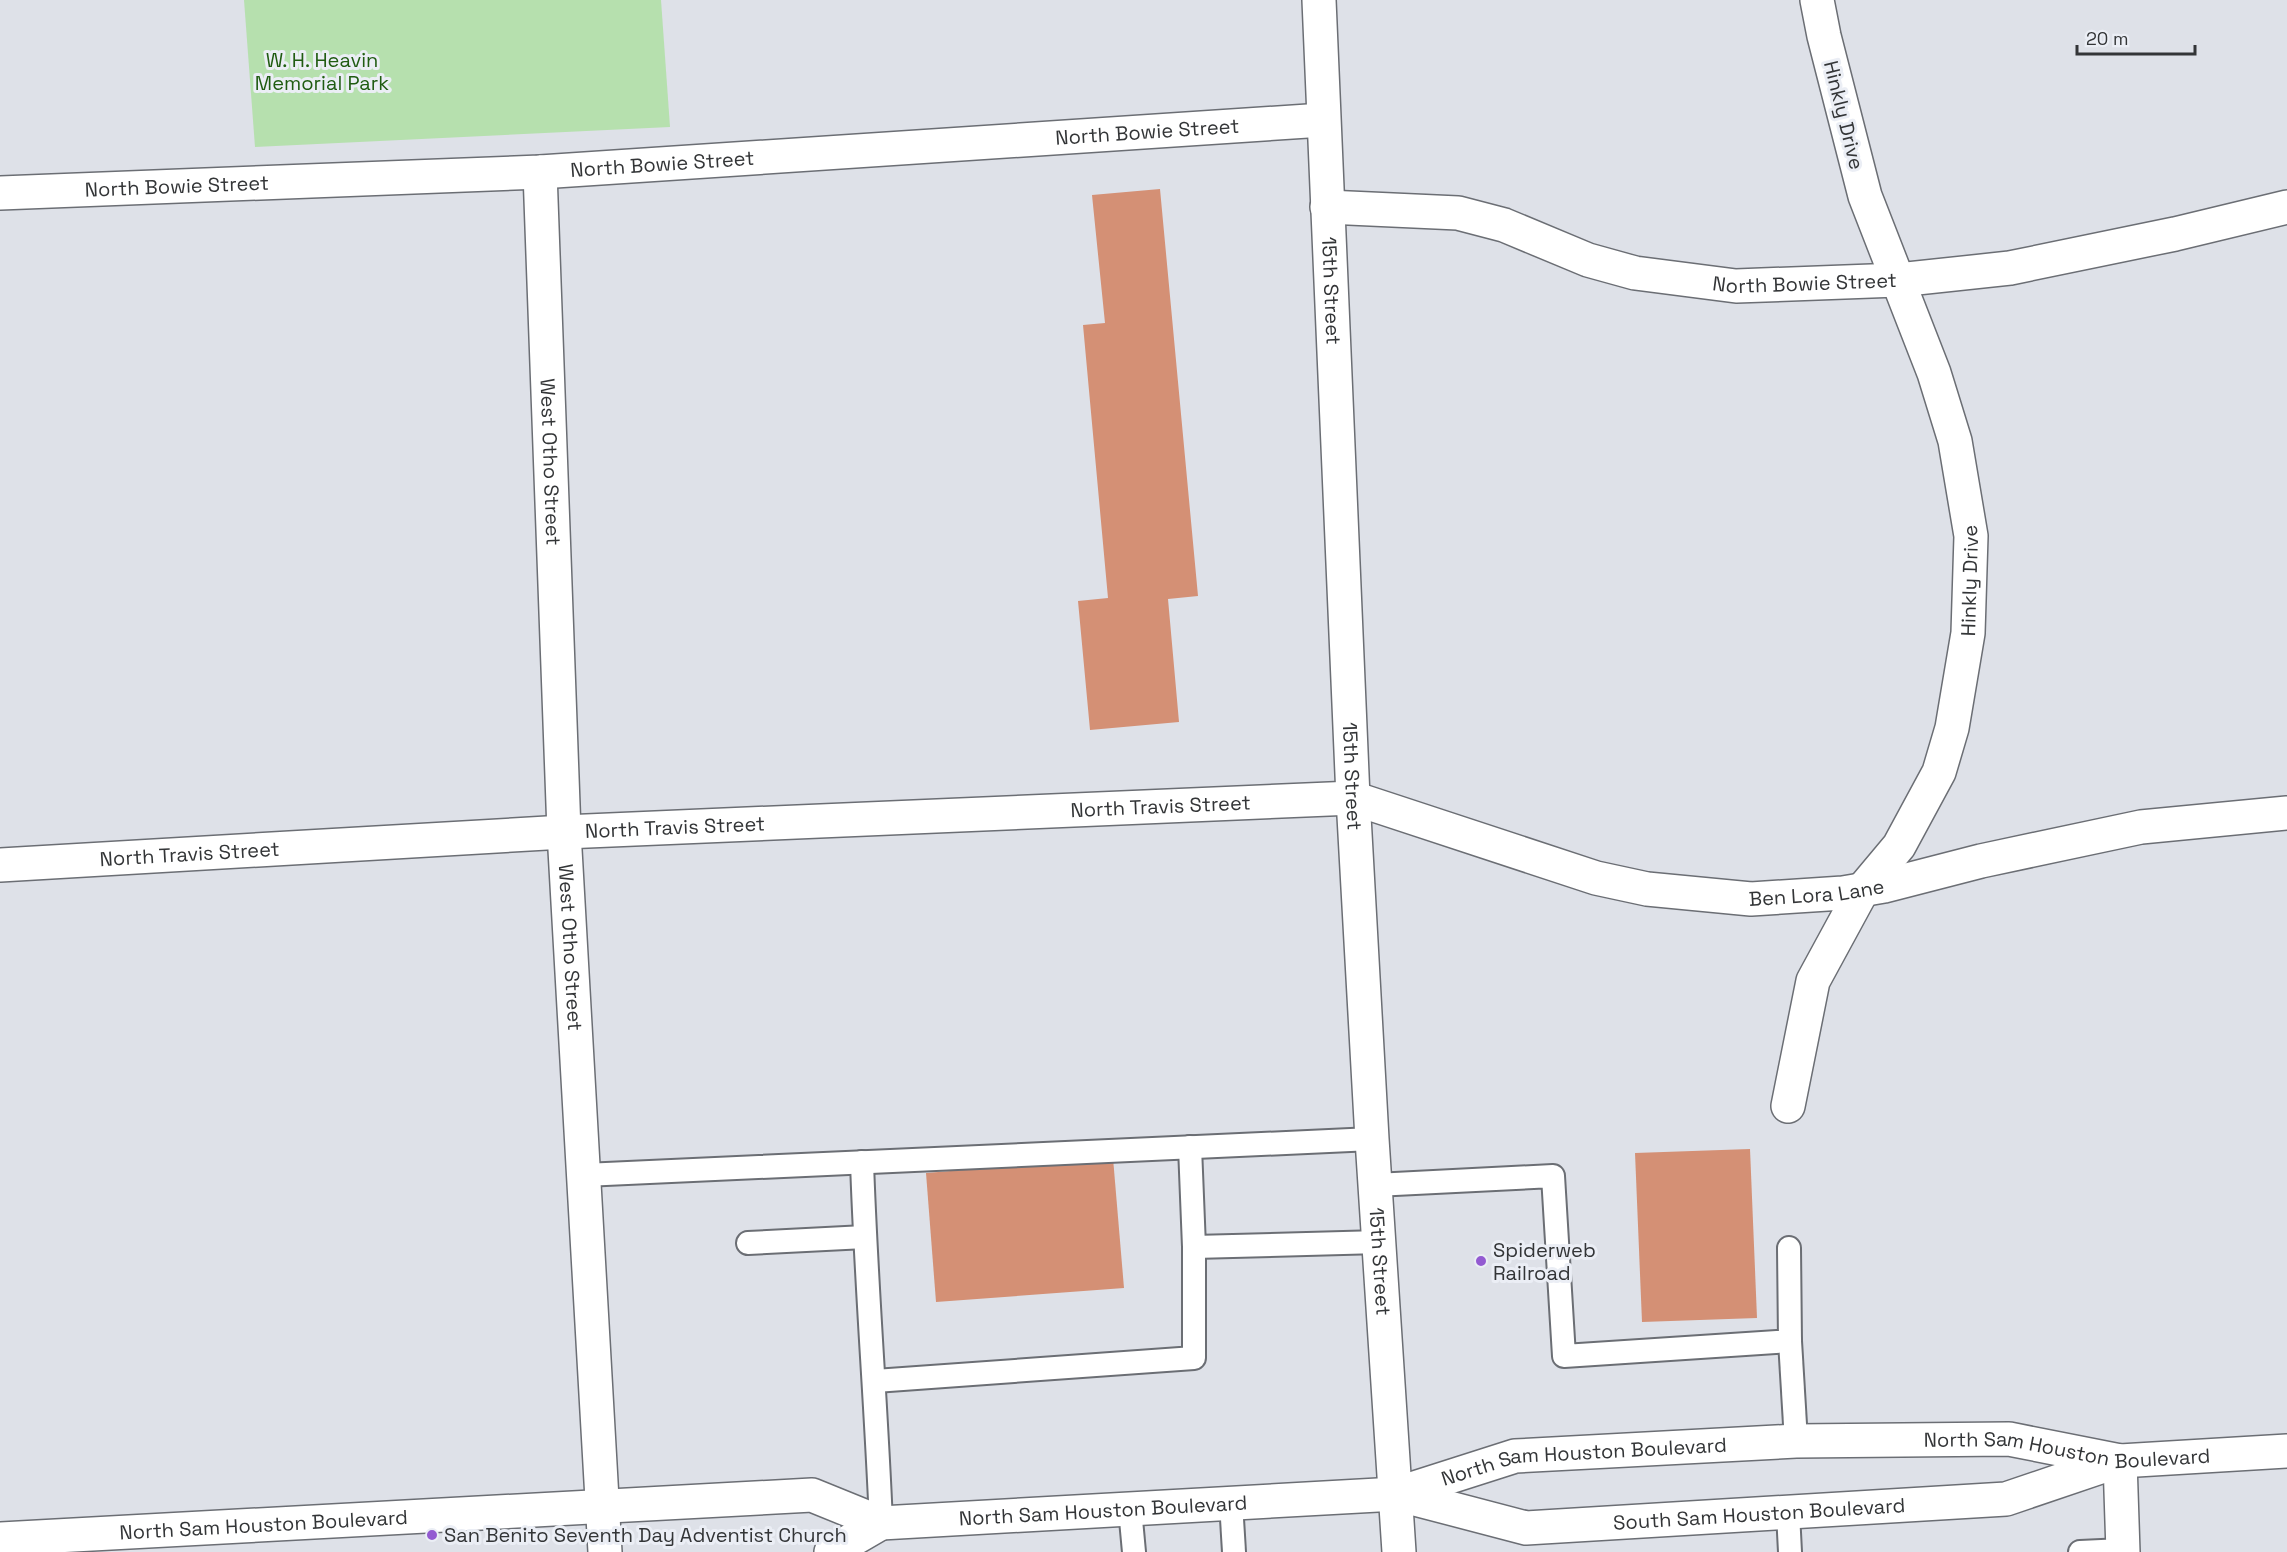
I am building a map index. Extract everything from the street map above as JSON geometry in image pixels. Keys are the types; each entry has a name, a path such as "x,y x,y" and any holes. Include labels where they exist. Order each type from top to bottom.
{"street":[{"name":"15th Street","path":"1318,0 1353,798 1372,1139 1399,1552"},
{"name":"Hinkly Drive","path":"1788,1107 1813,981 1863,889 1899,846 1939,772 1952,729 1968,633 1971,536 1955,441 1934,373 1865,196 1817,0"},
{"name":"North Bowie Street","path":"0,193 540,172 1323,120"},
{"name":"West Otho Street","path":"540,172 564,832 605,1552"},
{"name":"North Bowie Street","path":"1327,207 1458,213 1504,225 1588,260 1635,273 1736,286 1898,280 2010,268 2175,234 2287,207"},
{"name":"North Travis Street","path":"0,865 564,832 1353,798"},
{"name":"Ben Lora Lane","path":"1353,798 1596,878 1647,889 1751,899 1843,893 1884,886 1981,861 2089,840 2141,826 2287,813"},
{"name":"North Sam Houston Boulevard","path":"0,1539 812,1495 881,1523 1396,1494 1515,1456 1796,1441 2009,1439 2120,1461 2287,1451"},
{"name":"South Sam Houston Boulevard","path":"1396,1494 1526,1528 2006,1498 2120,1461"},
{"path":"2120,1461 2123,1551"},
{"name":"North Sam Houston Boulevard","path":"831,1552 881,1523"}],"lane":[{"path":"584,1175 1372,1139"},
{"path":"875,1381 1194,1359 1194,1248 1190,1147"},
{"path":"862,1162 881,1523"},
{"path":"1375,1185 1553,1176 1564,1356 1790,1341"},
{"path":"748,1244 865,1237"},
{"path":"1194,1248 1380,1242"},
{"path":"1789,1248 1790,1341 1796,1441"},
{"path":"1231,1502 1234,1552"},
{"path":"1130,1509 1134,1552"},
{"path":"1788,1513 1790,1552"},
{"path":"2080,1552 2123,1551"}],"green space":[{"name":"W. H. Heavin Memorial Park","path":"244,0 661,0 670,127 255,147"}],"building":[{"path":"1160,189 1198,596 1168,599 1179,722 1090,730 1078,601 1108,598 1083,325 1105,323 1092,195"},
{"path":"1750,1149 1757,1318 1642,1322 1635,1153"},
{"path":"1113,1158 1124,1288 936,1302 926,1173"}],"place":[{"name":"Spiderweb Railroad","path":"1481,1261"},
{"name":"San Benito Seventh Day Adventist Church","path":"432,1535"}]}
